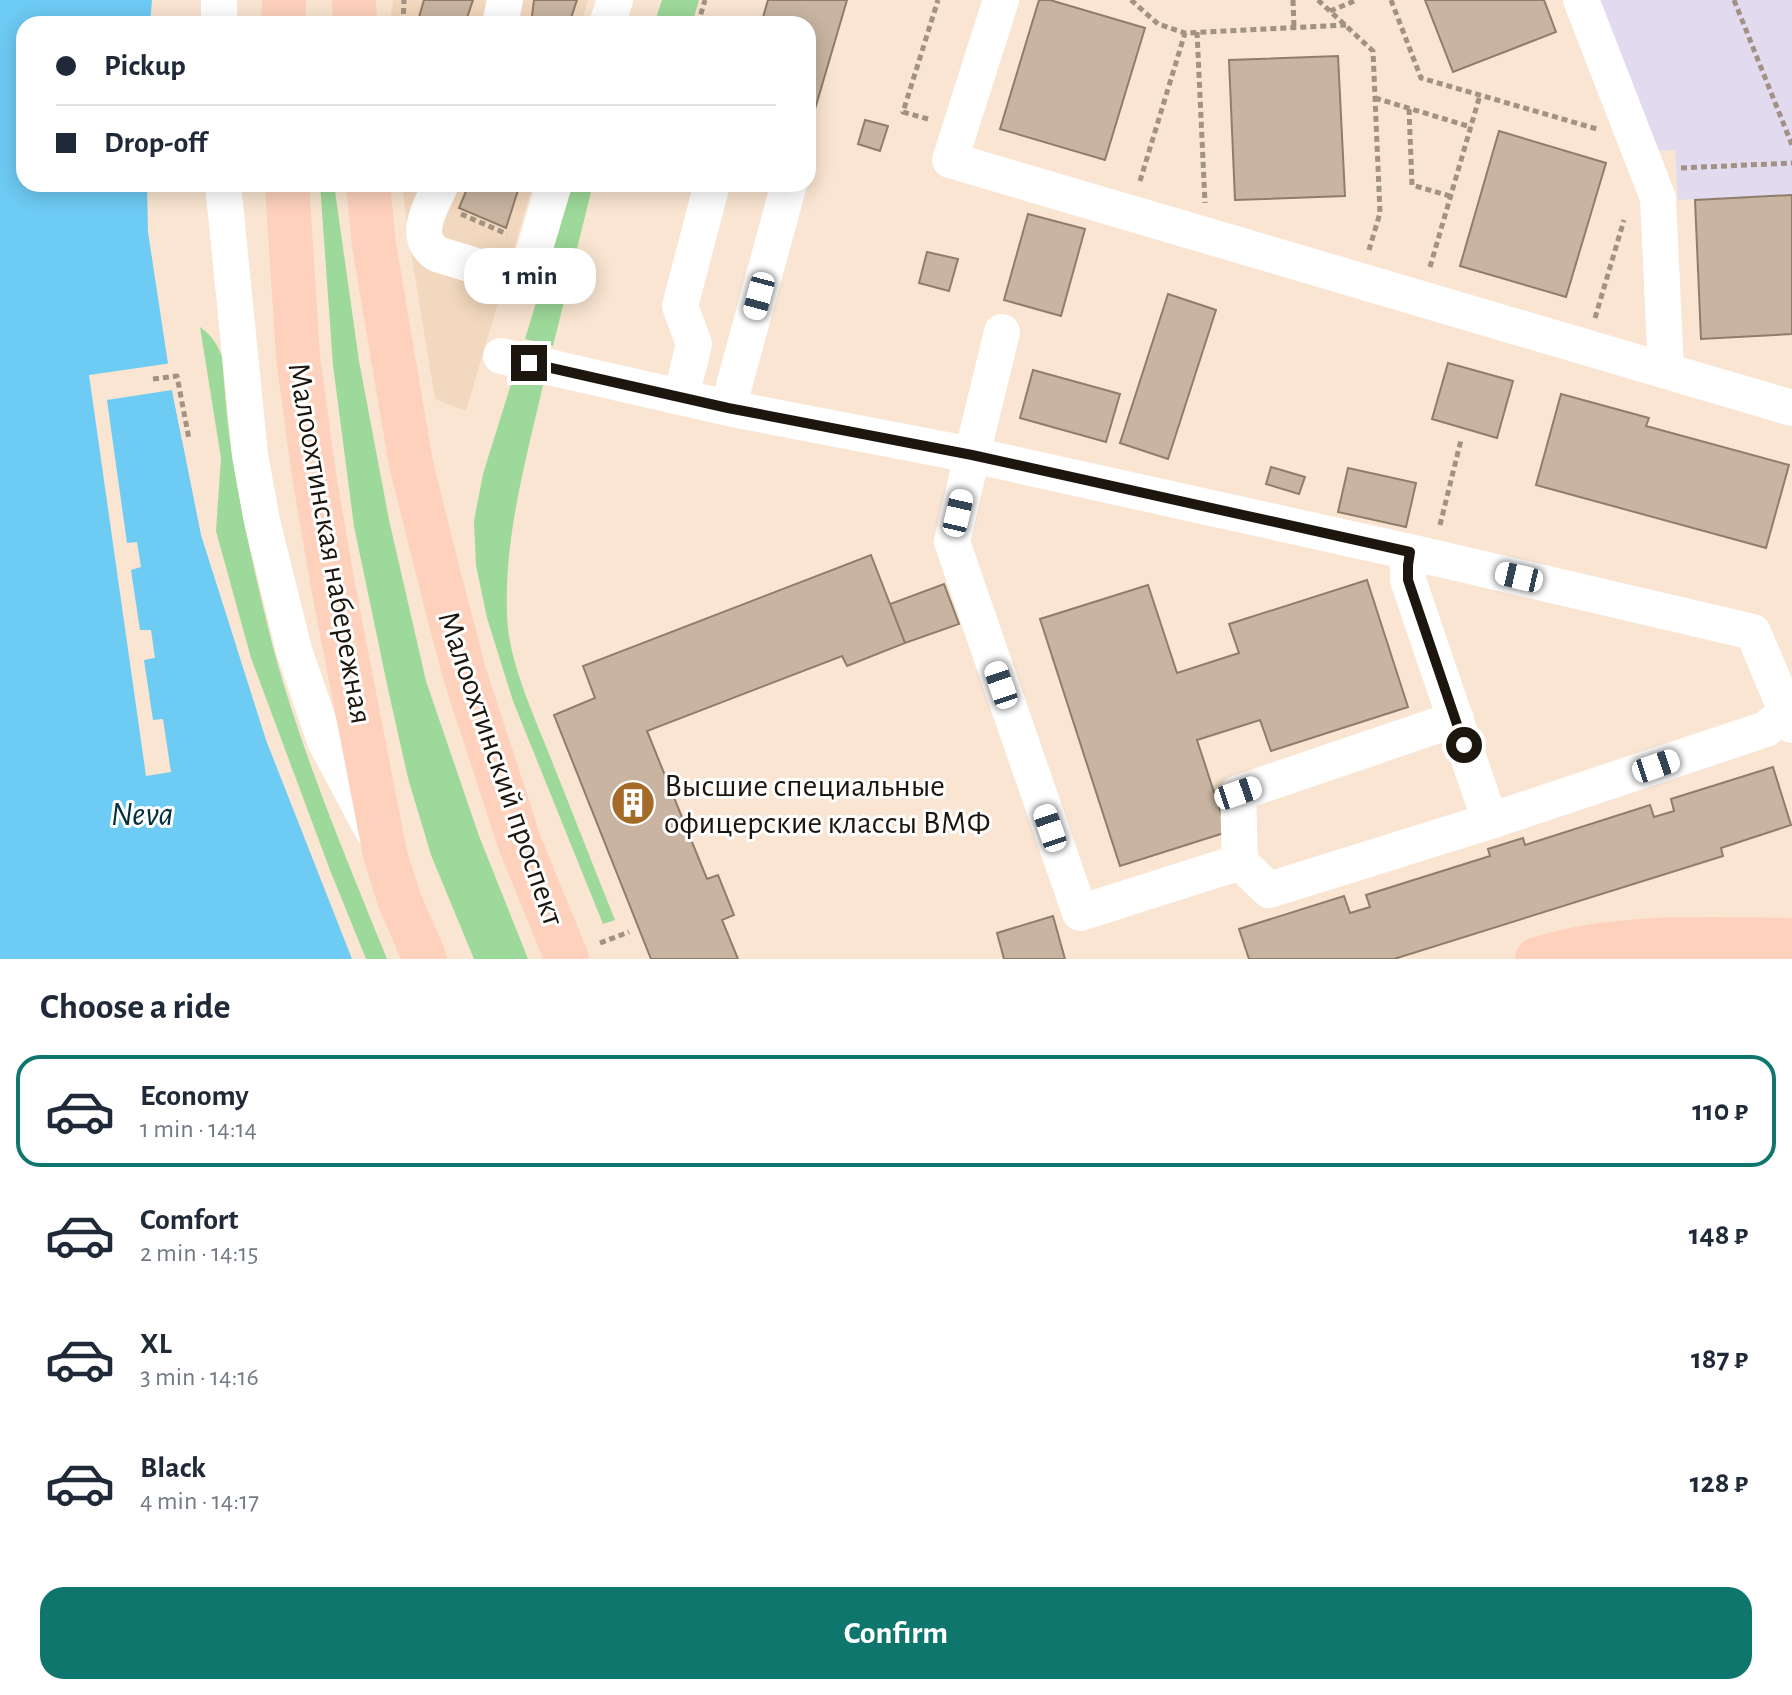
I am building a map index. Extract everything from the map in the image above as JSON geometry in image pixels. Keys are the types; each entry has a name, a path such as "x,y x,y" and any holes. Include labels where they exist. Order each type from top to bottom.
{"main road":[{"name":"Малоохтинская набережная","path":"288,192 298,357 333,586 385,854 399,899 425,959"},
{"name":"Малоохтинский проспект","path":"369,192 374,245 411,464 439,576 464,672 520,844 567,959"},
{"path":"1537,959 1614,942 1792,940"}],"street":[{"path":"1001,0 950,160 1792,408"},
{"path":"1581,0 1652,155 1658,198 1666,371"},
{"path":"224,192 250,455 266,536 294,650 325,741 385,854"},
{"path":"437,193 425,223 425,242 429,248 437,254 525,281 552,192"},
{"path":"681,397 694,344 680,306 710,192"},
{"path":"728,408 787,192"},
{"path":"1002,332 952,542 1080,913 1240,862"},
{"path":"501,356 728,408 972,455 1753,632 1790,715 1766,729 1490,821 1269,890 1240,862 1238,793 1456,719"},
{"path":"1421,555 1408,565 1408,580 1490,821"}],"path":[{"path":"938,0 903,112 960,130"},
{"path":"1131,0 1158,24 1185,33 1346,25"},
{"path":"1293,0 1294,28"},
{"path":"1318,0 1373,51 1380,213 1360,281"},
{"path":"1330,11 1357,0"},
{"path":"1391,0 1421,78 1480,95 1652,155 1792,163"},
{"path":"1734,0 1792,145"},
{"path":"1197,32 1207,236"},
{"path":"1131,213 1185,33"},
{"path":"1420,299 1480,95"},
{"path":"1375,98 1471,127"},
{"path":"1409,109 1412,185 1450,196"},
{"path":"1587,347 1652,155"},
{"path":"437,193 507,234 511,222"},
{"path":"153,379 177,376 189,439"},
{"path":"1421,555 1461,440"}],"shaded area":[{"path":"393,0 588,0 583,16 391,16"},
{"path":"1597,0 1792,0 1792,195 1678,200 1675,150 1656,151"},
{"path":"403,192 531,192 466,411 435,399"}],"green space":[{"path":"662,0 699,0 694,16 657,16"},
{"path":"321,192 335,192 359,361 389,520 426,681 479,836 528,959 474,959 431,855 408,778 354,526 333,365"},
{"path":"570,192 591,192 553,346 525,339"},
{"path":"200,327 214,340 222,357 229,434 241,508 274,651 326,806 387,959 366,959 251,658 216,531 221,458"},
{"path":"513,378 543,385 513,527 507,585 508,631 528,700 615,920 603,924 513,701 487,618 476,565 474,521 483,474"}],"water":[{"name":"Neva","path":"0,0 152,0 151,16 16,16 16,192 147,192 148,232 172,390 201,535 266,740 352,959 0,959"}],"pier":[{"path":"172,363 186,439 182,440 172,390 107,400 127,543 137,542 141,567 131,570 140,630 151,630 155,658 144,660 153,720 163,719 171,772 146,776 89,375"}],"building":[{"path":"424,0 473,0 468,16 419,16"},
{"path":"534,0 577,0 572,16 532,16"},
{"path":"768,0 847,0 816,106 816,16 763,16"},
{"path":"1039,0 1050,0 1145,28 1105,160 1000,129"},
{"path":"1425,0 1544,0 1556,32 1453,72"},
{"path":"1338,56 1345,196 1235,200 1229,60"},
{"path":"865,120 888,126 880,151 858,144"},
{"path":"1499,131 1606,163 1566,297 1460,266"},
{"path":"466,192 517,192 506,228 459,208"},
{"path":"1792,195 1792,334 1701,339 1695,200"},
{"path":"1028,214 1085,229 1061,316 1004,300"},
{"path":"927,252 958,259 949,291 919,283"},
{"path":"1168,294 1216,310 1168,459 1120,443"},
{"path":"1448,363 1513,381 1497,438 1432,419"},
{"path":"1033,370 1120,394 1106,442 1020,418"},
{"path":"1561,394 1649,418 1646,426 1789,465 1766,548 1536,485"},
{"path":"1271,467 1305,477 1299,494 1266,484"},
{"path":"1348,468 1416,483 1406,527 1338,512"},
{"name":"Высшие специальные офицерские классы ВМФ","path":"871,555 905,643 847,666 842,656 647,731 707,879 718,875 734,915 722,920 738,959 651,959 554,715 595,698 583,666"},
{"path":"1367,580 1408,707 1271,751 1260,720 1197,740 1227,832 1120,866 1040,619 1148,585 1177,673 1239,653 1229,624"},
{"path":"944,584 959,624 905,643 890,604"},
{"path":"1773,767 1791,825 1721,848 1723,856 1394,959 1249,959 1239,929 1344,896 1350,913 1370,907 1366,895 1490,856 1488,849 1523,838 1525,845 1650,805 1654,817 1674,811 1671,799"},
{"name":"Высшие специальные офицерские классы ВМФ","path":"1053,916 1065,959 1004,959 997,933"}],"place":[{"name":"Высшие специальные офицерские классы ВМФ","path":"633,803"}],"route":[{"path":"529,363 728,408 972,455 1410,552 1408,580 1464,745"}]}
